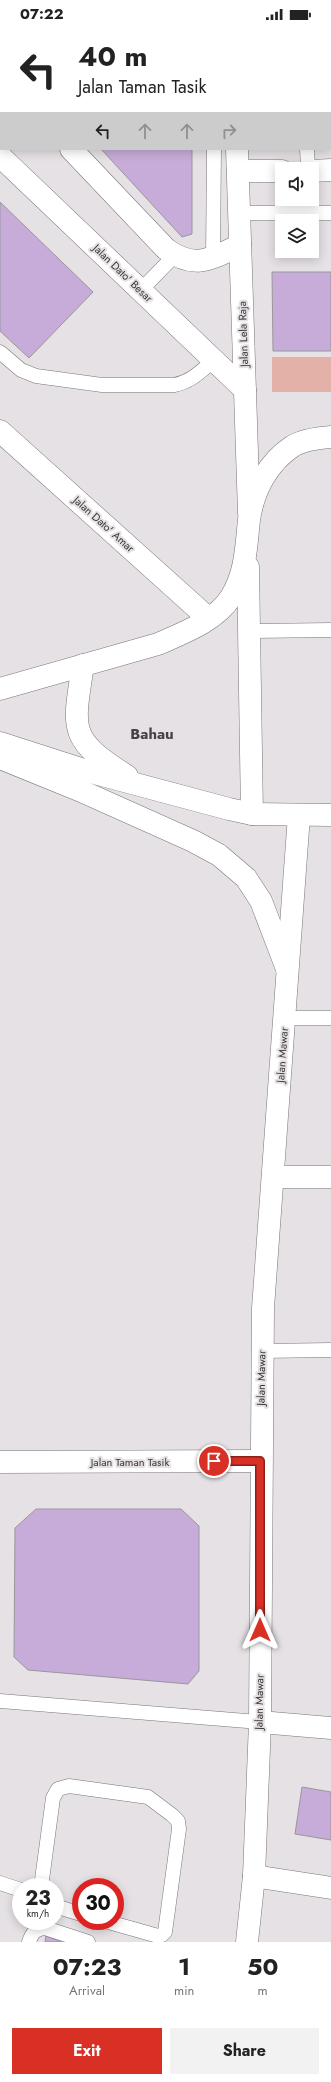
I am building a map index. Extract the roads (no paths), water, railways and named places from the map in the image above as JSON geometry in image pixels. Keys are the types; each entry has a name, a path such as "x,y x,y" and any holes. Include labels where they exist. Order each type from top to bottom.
{"street":[{"path":"72,150 166,249 175,255 194,261 213,258 240,245"},
{"name":"Jalan Lela Raja","path":"237,150 249,520"},
{"name":"Jalan Dato' Besar","path":"0,156 245,390"},
{"path":"319,171 331,170"},
{"path":"238,171 275,171"},
{"name":"Jalan Dato' Amar","path":"0,430 208,618"},
{"path":"252,814 248,541 249,520 256,491 273,462 294,445 320,438 331,437"},
{"path":"0,689 158,644 180,634 208,618 221,609 236,587 244,564 248,541"},
{"path":"83,665 76,720 79,732 85,744 94,753 145,787"},
{"path":"0,743 86,771 252,814 331,815"},
{"path":"0,758 193,841 219,855 246,878 261,901 288,969"},
{"name":"Jalan Mawar","path":"246,1942 254,1876 260,1722 260,1461 262,1308 299,815"},
{"path":"273,1177 331,1177"},
{"name":"Jalan Taman Tasik","path":"0,1462 260,1461"},
{"path":"260,1722 331,1728"},
{"path":"254,1876 331,1888"}],"lane":[{"path":"213,258 214,150"},
{"path":"307,150 308,162"},
{"path":"239,213 331,213"},
{"path":"141,290 175,255"},
{"path":"0,352 21,370 36,376 102,385 174,385 184,383 193,379 214,360"},
{"path":"249,631 331,630"},
{"path":"284,1018 331,1018"},
{"path":"261,1351 331,1350"},
{"path":"0,1701 260,1722"},
{"path":"42,1878 53,1798 58,1789 70,1786 148,1797 178,1821 179,1829 166,1932 158,1936 124,1926"},
{"path":"0,1883 12,1887"},
{"path":"29,1942 33,1932 44,1928 88,1942"}],"district":[{"name":"Bahau","path":"152,734"}]}
